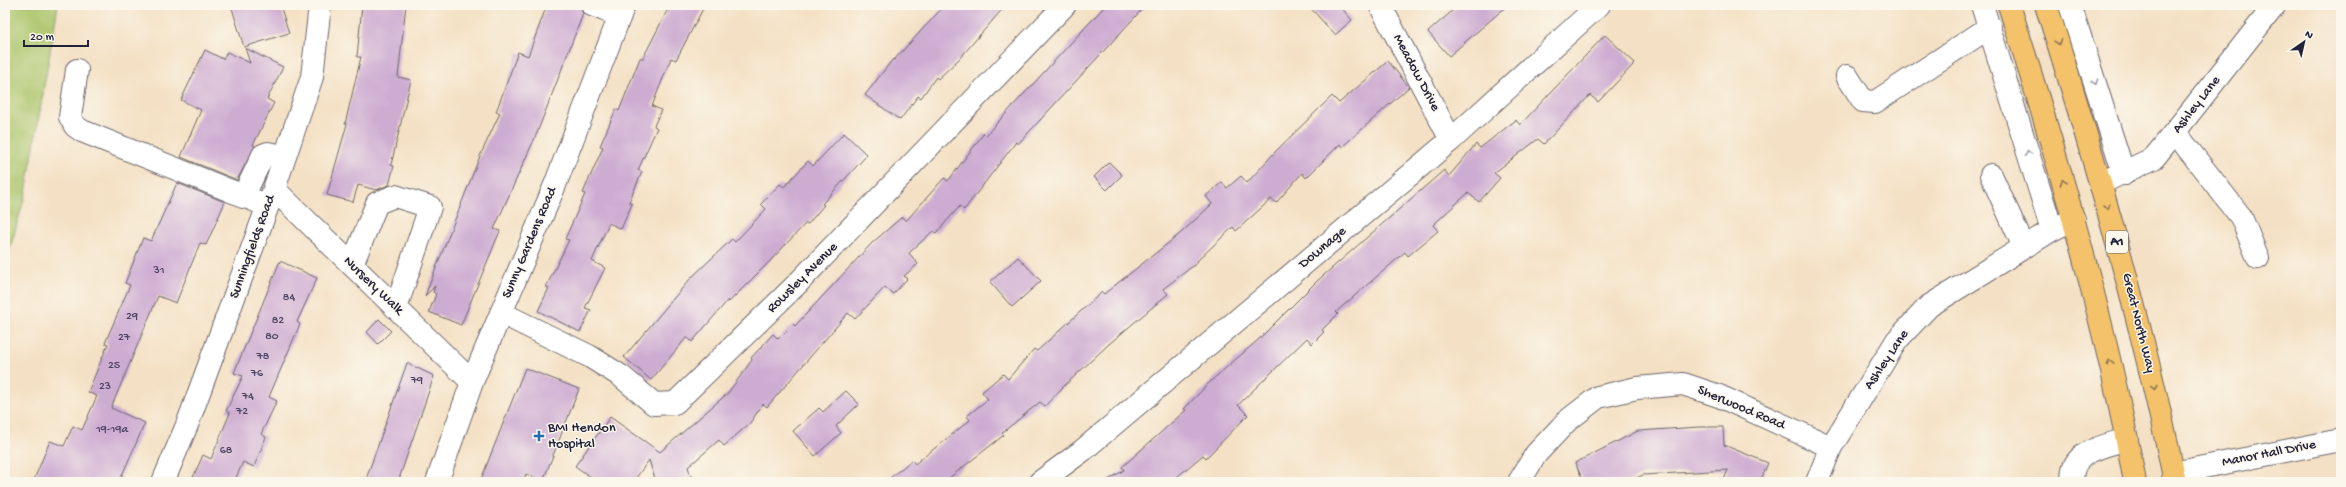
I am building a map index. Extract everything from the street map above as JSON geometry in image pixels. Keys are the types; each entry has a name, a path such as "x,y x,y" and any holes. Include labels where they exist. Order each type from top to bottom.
{"highway":[{"path":"2008,5 2074,219 2136,482"},
{"name":"Great North Way","path":"2046,5 2101,183 2122,258 2174,478"}],"street":[{"name":"Sunningfields Road","path":"163,482 190,418 286,156 312,77 320,5"},
{"path":"592,5 622,10"},
{"name":"Rowsley Avenue","path":"501,313 589,356 621,376 654,404 675,403 797,284 1065,5"},
{"name":"Meadow Drive","path":"1380,5 1451,140"},
{"name":"Downage","path":"1040,482 1082,451 1451,140 1598,5"},
{"path":"1982,5 2052,230"},
{"path":"2070,5 2124,174"},
{"name":"Ashley Lane","path":"2101,183 2124,174 2154,158 2275,5"},
{"name":"Sunny Gardens Road","path":"437,482 472,382 555,185 622,10"},
{"path":"1847,76 1863,101 1875,102 1990,27"},
{"path":"78,70 70,117 75,126 82,131 243,197 271,198"},
{"path":"2175,132 2241,217 2258,258"},
{"path":"243,197 263,155 268,153 286,156"},
{"path":"1992,175 2024,247"},
{"path":"352,265 378,202 395,196 430,207 396,308"},
{"name":"Nursery Walk","path":"271,198 352,265 472,382"},
{"name":"Ashley Lane","path":"1817,482 1831,448 1897,340 1928,306 2052,230 2074,219"},
{"name":"Sherwood Road","path":"1519,482 1536,454 1567,421 1598,397 1637,388 1683,384 1718,396 1831,448"},
{"path":"2072,482 2075,463 2084,454 2127,439"},
{"name":"Manor Hall Drive","path":"2174,478 2341,440"}],"green space":[{"path":"5,5 58,5 26,193 5,265"}],"building":[{"path":"231,5 280,5 289,33 244,47"},
{"path":"362,5 406,5 398,77 411,80 391,165 394,166 389,185 376,190 358,185 353,202 327,195 347,124 345,124 361,57 357,57"},
{"path":"547,5 580,5 583,14 537,133 494,229 500,231 461,325 429,312 436,294 433,292 435,286 425,296 480,156 500,113 496,112 518,52 528,56"},
{"path":"670,5 705,5 676,60 671,58 652,106 661,110 654,126 657,128 638,170 642,172 629,202 632,204 621,229 609,223 592,261 605,268 585,308 591,310 580,332 538,311 549,288 546,287 569,240 565,239 585,194 583,193 603,147 600,146 616,109 619,111 640,58 643,58"},
{"path":"945,5 1006,5 959,59 938,79 936,77 921,98 918,96 900,120 865,95 893,59 894,60"},
{"path":"1106,5 1146,5 1018,144 1016,142 964,210 960,206 936,233 933,231 909,253 918,264 904,276 907,279 893,294 885,287 855,319 848,313 767,407 763,404 750,423 724,446 719,440 688,467 693,482 656,482 649,460 633,482 598,482 575,466 610,417 660,452 728,393 752,360 751,358 773,334 778,339 793,324 795,326 872,243 902,217 906,221 944,178 948,181 984,133 986,135"},
{"path":"1308,5 1339,5 1352,20 1335,35"},
{"path":"1459,5 1508,5 1449,56 1428,32"},
{"path":"1605,35 1635,63 1598,102 1590,95 1544,144 1538,139 1494,173 1500,178 1479,202 1468,193 1433,225 1438,231 1408,256 1405,252 1336,312 1338,314 1322,330 1324,332 1312,344 1307,338 1238,405 1248,415 1206,458 1203,455 1171,482 1105,482 1124,470 1122,467 1186,410 1184,409 1212,380 1258,340 1316,282 1444,170 1449,176 1476,144 1480,148 1516,120 1520,125"},
{"path":"245,48 283,67 267,99 274,103 253,145 255,146 237,180 181,157 201,110 181,100 205,50 223,59 227,52 250,63"},
{"path":"1388,61 1409,87 1342,147 1340,144 1306,178 1302,173 1276,203 1271,199 1236,231 1233,227 1197,261 1198,262 1163,289 1168,294 1109,344 1045,406 1040,402 1002,433 1004,435 944,482 885,482 912,460 915,464 970,420 967,416 988,399 982,392 1003,374 1008,379 1034,349 1037,351 1102,292 1104,294 1181,233 1212,204 1206,196 1222,182 1227,188 1241,176 1247,183 1276,151 1332,96 1339,103"},
{"path":"844,133 867,155 822,204 824,205 808,224 806,223 729,302 728,300 692,342 687,337 651,380 624,357 690,279 732,239 735,242 766,209 761,204 780,184 784,187 808,161 813,166"},
{"path":"1109,162 1122,175 1107,190 1094,177"},
{"path":"177,183 225,202 206,245 200,243 176,303 158,296 111,408 145,423 119,482 33,482 50,441 64,446 73,426 82,430 97,396 88,392 108,344 105,343 130,285 125,283 143,238 151,241"},
{"path":"1018,257 1041,281 1012,307 990,282"},
{"path":"280,261 317,278 297,322 300,324 269,397 277,401 261,434 266,437 254,467 243,462 234,482 191,482 203,455 211,459 230,413 226,411 243,376 234,373"},
{"path":"379,319 391,331 378,344 367,332"},
{"path":"407,363 434,376 398,482 365,482"},
{"name":"BMI Hendon Hospital","path":"525,368 579,389 543,481 526,474 523,482 480,482"},
{"path":"846,391 859,404 836,426 841,433 815,456 793,431 819,408 823,412"},
{"path":"1723,427 1724,445 1768,463 1760,482 1723,482 1728,470 1643,475 1628,482 1584,482 1575,463 1638,431"}],"place":[{"name":"BMI Hendon Hospital","path":"539,436"}]}
